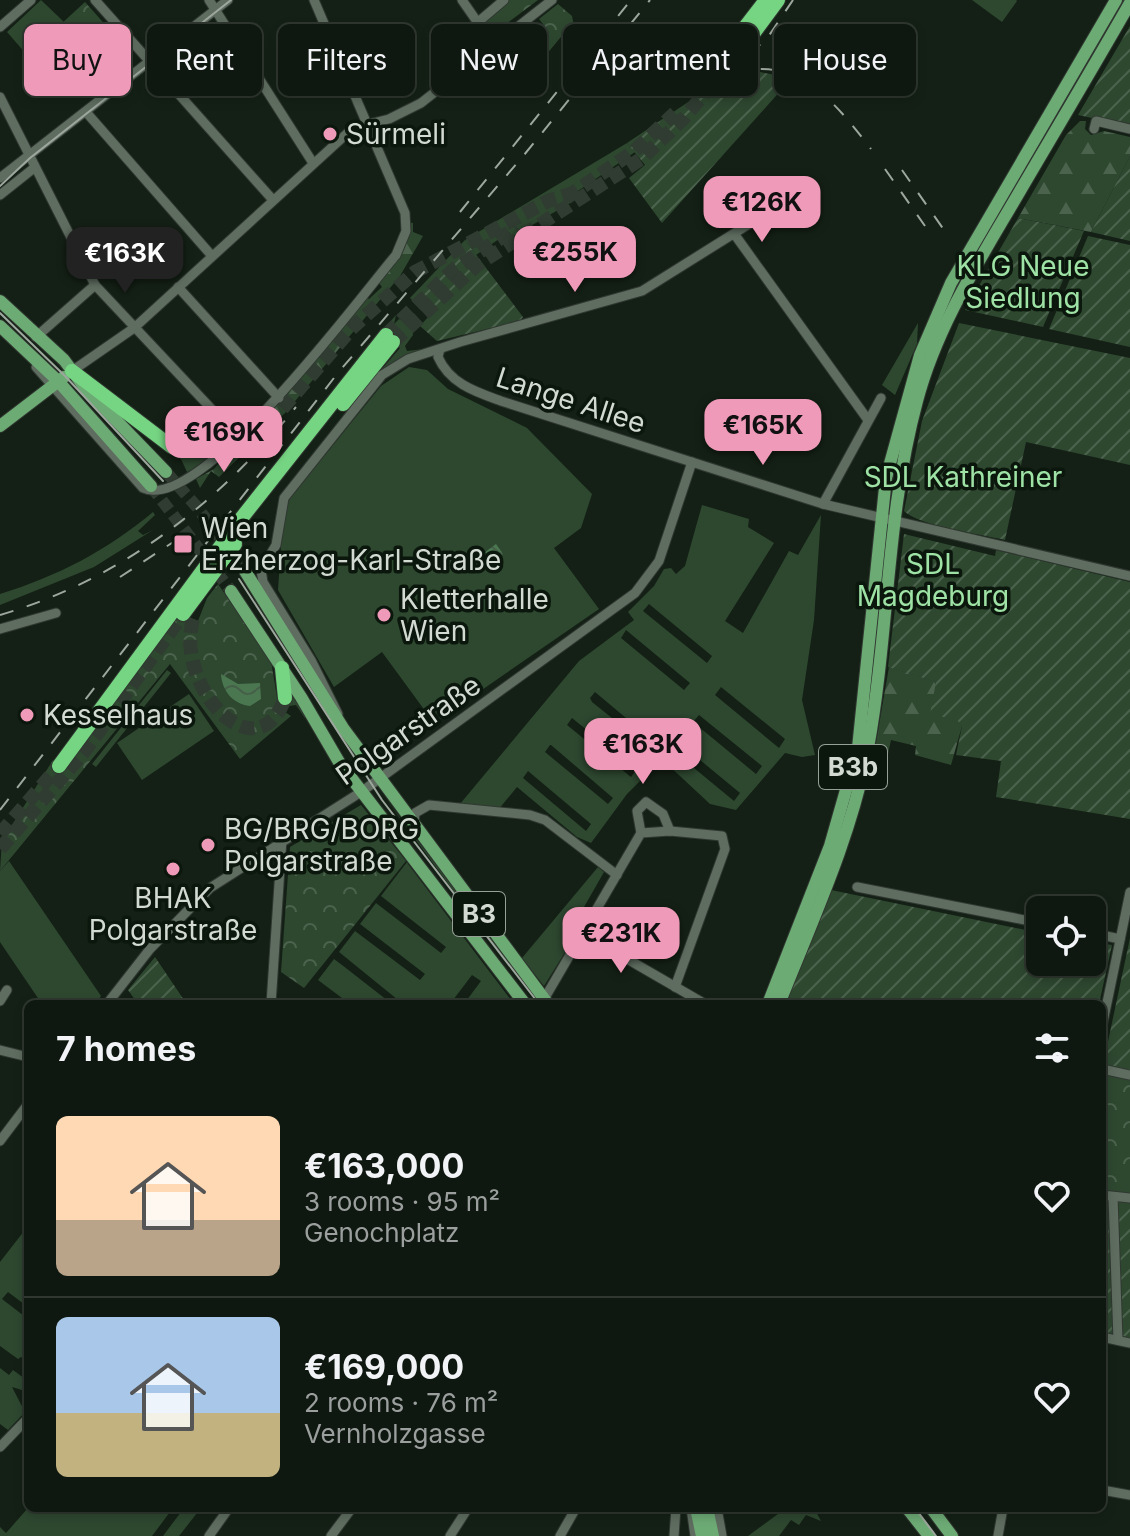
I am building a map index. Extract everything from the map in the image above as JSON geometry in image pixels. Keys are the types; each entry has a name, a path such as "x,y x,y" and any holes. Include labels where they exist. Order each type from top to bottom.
{"highway":[{"path":"766,0 743,39 778,0"},
{"path":"59,766 240,520 390,339 206,583 188,616"},
{"path":"72,371 172,447"},
{"path":"282,668 285,698"}],"main road":[{"name":"B3b","path":"770,1000 830,846 858,748 896,438 935,315 1116,0"},
{"name":"B3b","path":"781,1000 844,834 864,769 874,715 886,520 917,399 947,321 970,275 1130,3"},
{"path":"0,301 72,371 166,472"},
{"path":"0,326 147,487"},
{"path":"0,426 72,371"},
{"name":"B3","path":"245,571 343,728 543,1000"},
{"name":"B3","path":"231,591 282,668 326,743 522,1000"},
{"path":"694,1512 695,1535"},
{"path":"708,1512 713,1536"},
{"path":"910,1512 929,1536"},
{"path":"934,1512 952,1536"}],"street":[{"path":"0,27 31,0"},
{"path":"95,0 147,60"},
{"path":"209,0 313,163"},
{"path":"197,24 228,0"},
{"path":"147,487 153,491 193,476 218,457 236,435 279,398 396,255 406,231 403,208 314,0"},
{"path":"462,0 477,23 504,0"},
{"path":"522,24 552,0"},
{"path":"0,178 147,64"},
{"path":"72,371 134,328 353,128 408,111 431,94"},
{"path":"180,96 273,200"},
{"path":"0,97 95,285 236,435"},
{"path":"86,112 212,256"},
{"path":"1094,129 1096,121 1130,129"},
{"path":"0,195 34,168"},
{"path":"343,728 333,699 263,582 261,570 276,545 284,498 374,382 408,359 642,291 781,204"},
{"path":"735,235 868,420"},
{"path":"36,337 95,285"},
{"path":"178,287 279,398"},
{"name":"Lange Allee","path":"436,351 446,372 474,391 692,462 823,504 1130,576"},
{"path":"823,504 881,398"},
{"name":"Polgarstraße","path":"110,1000 150,949 196,901 282,839 361,792 635,593 659,561 692,462"},
{"path":"0,629 56,613"},
{"path":"547,1000 641,833 637,811 646,802 663,814 670,831"},
{"path":"414,827 415,813 429,805 530,815 545,820 617,875"},
{"path":"641,833 670,831 722,836 726,841 675,987"},
{"path":"271,1000 282,839"},
{"path":"857,887 1026,920"},
{"path":"1106,1007 1130,892"},
{"path":"584,934 698,1000"},
{"path":"1106,936 1120,939"},
{"path":"0,1001 7,990"},
{"path":"0,1050 24,1056"},
{"path":"1106,1070 1130,1075"},
{"path":"0,1141 24,1109"},
{"path":"1118,1340 1107,1196 1130,1198"},
{"path":"1106,1338 1130,1343"},
{"path":"0,1447 24,1422"},
{"path":"1106,1491 1130,1495"},
{"path":"209,1536 226,1512"},
{"path":"331,1536 349,1512"},
{"path":"450,1536 465,1512"},
{"path":"560,1536 574,1512"},
{"path":"674,1536 676,1512"},
{"path":"718,1512 722,1536"},
{"path":"998,1536 1002,1512"}],"green space":[{"path":"41,0 64,22 24,24 24,52 7,32"},
{"path":"508,0 538,0 506,24 488,24 485,19"},
{"path":"972,0 1016,0 1017,1 1002,22"},
{"path":"1122,0 1126,0 951,303 890,503 916,379 955,287"},
{"path":"85,2 105,24 61,24"},
{"path":"558,4 572,16 574,24 563,24 563,34 547,54 547,24 539,19"},
{"path":"1130,26 1130,126 1078,115"},
{"path":"758,72 774,75 776,96 662,223 629,178 645,165 627,143 697,96 758,96"},
{"path":"1080,121 1086,121 1085,129 1091,135 1104,131 1130,137 1130,156 1091,232 1018,218 1066,135"},
{"path":"627,143 635,152 572,195 575,200 512,237 509,232 476,255 465,240"},
{"path":"1130,156 1130,241 1091,232"},
{"name":"KLG Neue Siedlung","path":"1018,218 1084,231 1043,327 965,310"},
{"path":"408,222 413,223 413,232 423,236 400,276 285,413 219,477 211,471 200,488 196,479 214,469 239,439 268,416 366,297 369,299 382,287 379,283 390,269"},
{"name":"KLG Neue Siedlung","path":"1088,236 1130,245 1130,347 1049,329"},
{"path":"465,240 523,317 520,321 437,341 420,326 429,316 410,298"},
{"path":"396,315 394,324 399,319 412,325 413,335 405,346 407,351 424,349 374,378 400,348 381,332"},
{"path":"918,323 917,344 895,395 882,385"},
{"name":"SDL Kathreiner","path":"959,323 1130,358 1130,465 1026,442 1005,540 936,525 904,511 922,421"},
{"path":"409,367 427,370 448,389 527,428 592,494 581,528 554,548 599,609 434,723 382,652 334,687 278,590 283,517 290,498 381,386"},
{"path":"175,440 219,445 198,467 187,472 181,459 170,453"},
{"path":"702,505 749,519 748,527 774,543 725,621 743,633 789,551 798,555 821,515 814,620 802,700 815,755 802,757 785,753 736,810 710,804 666,763 662,766 658,763 627,794 591,843 577,837 517,787 498,810 460,804 579,661 634,620 628,612 654,586 664,569 671,568 676,574 685,566","holes":["649,604 712,656 707,663 643,611","626,630 690,683 684,690 621,638","721,687 785,739 779,748 715,695","595,692 657,744 652,750 590,698","699,715 762,766 756,774 693,722","572,718 636,770 631,777 567,725","677,741 740,793 734,801 671,749","550,745 613,798 608,804 545,752","528,771 591,824 586,831 523,778"]},
{"path":"153,512 155,515 138,531 143,535 153,530 94,567 0,605 0,594 81,561"},
{"name":"SDL Magdeburg","path":"904,534 995,556 996,550 1130,582 1130,819 996,797 1001,761 956,755 962,726 957,720 930,714 936,682 888,667"},
{"path":"218,584 271,661 277,697 289,701 293,694 307,717 296,705 289,706 285,712 291,716 240,759 170,664 0,871 2,841 53,760 56,762 178,612 198,621 207,598"},
{"path":"889,667 937,682 962,726 951,765 915,755 916,746 891,740 885,767 879,768 875,763 872,766"},
{"path":"167,670 171,673 96,767 92,764"},
{"path":"189,694 214,731 142,780 117,743"},
{"path":"385,798 531,989 491,942"},
{"path":"361,805 406,861 304,988 281,972 290,847"},
{"path":"9,861 101,996 98,1000 39,1000 0,942 0,871"},
{"path":"407,862 511,1000 467,1000 481,981 472,975 453,1000 398,1000 339,952 355,931 420,980 425,974 360,924 376,903 441,953 446,947 381,896"},
{"path":"598,867 604,872 580,914 582,925 544,986 522,958"},
{"path":"831,890 1026,930 1026,976 1105,976 1100,1000 787,1000"},
{"path":"1130,938 1130,1071 1106,1066 1106,1051"},
{"path":"1106,944 1112,945 1106,972"},
{"path":"155,957 184,1000 135,1000 128,990"},
{"path":"334,959 387,1000 345,1000 318,980"},
{"path":"1106,1073 1130,1078 1130,1194 1106,1192"},
{"path":"1106,1199 1130,1201 1130,1339 1106,1335"},
{"path":"24,1231 24,1304 8,1292 2,1299 24,1316 24,1359 18,1359 0,1346 0,1262"},
{"path":"0,1368 9,1375 13,1370 24,1378 24,1395 22,1390 12,1387 24,1413 8,1430 0,1424"},
{"path":"24,1512 170,1512 152,1536 0,1536 0,1527 6,1533"},
{"path":"181,1512 198,1512 179,1536 163,1536"},
{"path":"781,1512 816,1512 821,1521 806,1515 799,1525 791,1520 779,1536 748,1536"}],"water":[{"path":"496,544 503,554 476,574 469,564"},
{"path":"221,674 238,684 260,683 261,699 250,706 238,703 226,691"}],"tunnel":[{"path":"393,342 477,265 641,159 702,96"},
{"path":"566,198 633,152 675,113"},
{"path":"172,447 210,454 245,443 275,417 353,327 415,272 548,201 573,193"},
{"path":"386,335 453,270 517,227"},
{"path":"166,472 197,507 245,571"},
{"path":"151,486 231,591"},
{"path":"0,849 84,752 183,614"},
{"path":"193,619 190,645 195,671 206,694 221,713 239,725 256,728 272,720 285,698"},
{"path":"0,834 59,766"}],"tram line":[{"path":"0,186 30,158 231,0"},
{"path":"0,313 65,376 163,481"},
{"path":"239,579 382,800 536,1000"},
{"path":"918,1512 936,1536"}],"railway":[{"path":"460,212 631,0"},
{"path":"0,810 337,374 524,155 650,0"},
{"path":"758,46 766,40 793,0"},
{"path":"758,69 782,72 820,92 838,108 871,149"},
{"path":"885,169 925,226"},
{"path":"902,170 949,237"},
{"path":"0,615 86,581 164,534 234,476 296,407"},
{"path":"120,577 187,533"}],"place":[{"name":"Sürmeli","path":"330,134"},
{"name":"Wien Erzherzog-Karl-Straße","path":"183,544"},
{"name":"Kletterhalle Wien","path":"384,615"},
{"name":"Kesselhaus","path":"27,715"},
{"name":"BG/BRG/BORG Polgarstraße","path":"208,845"},
{"name":"BHAK Polgarstraße","path":"173,869"}]}
